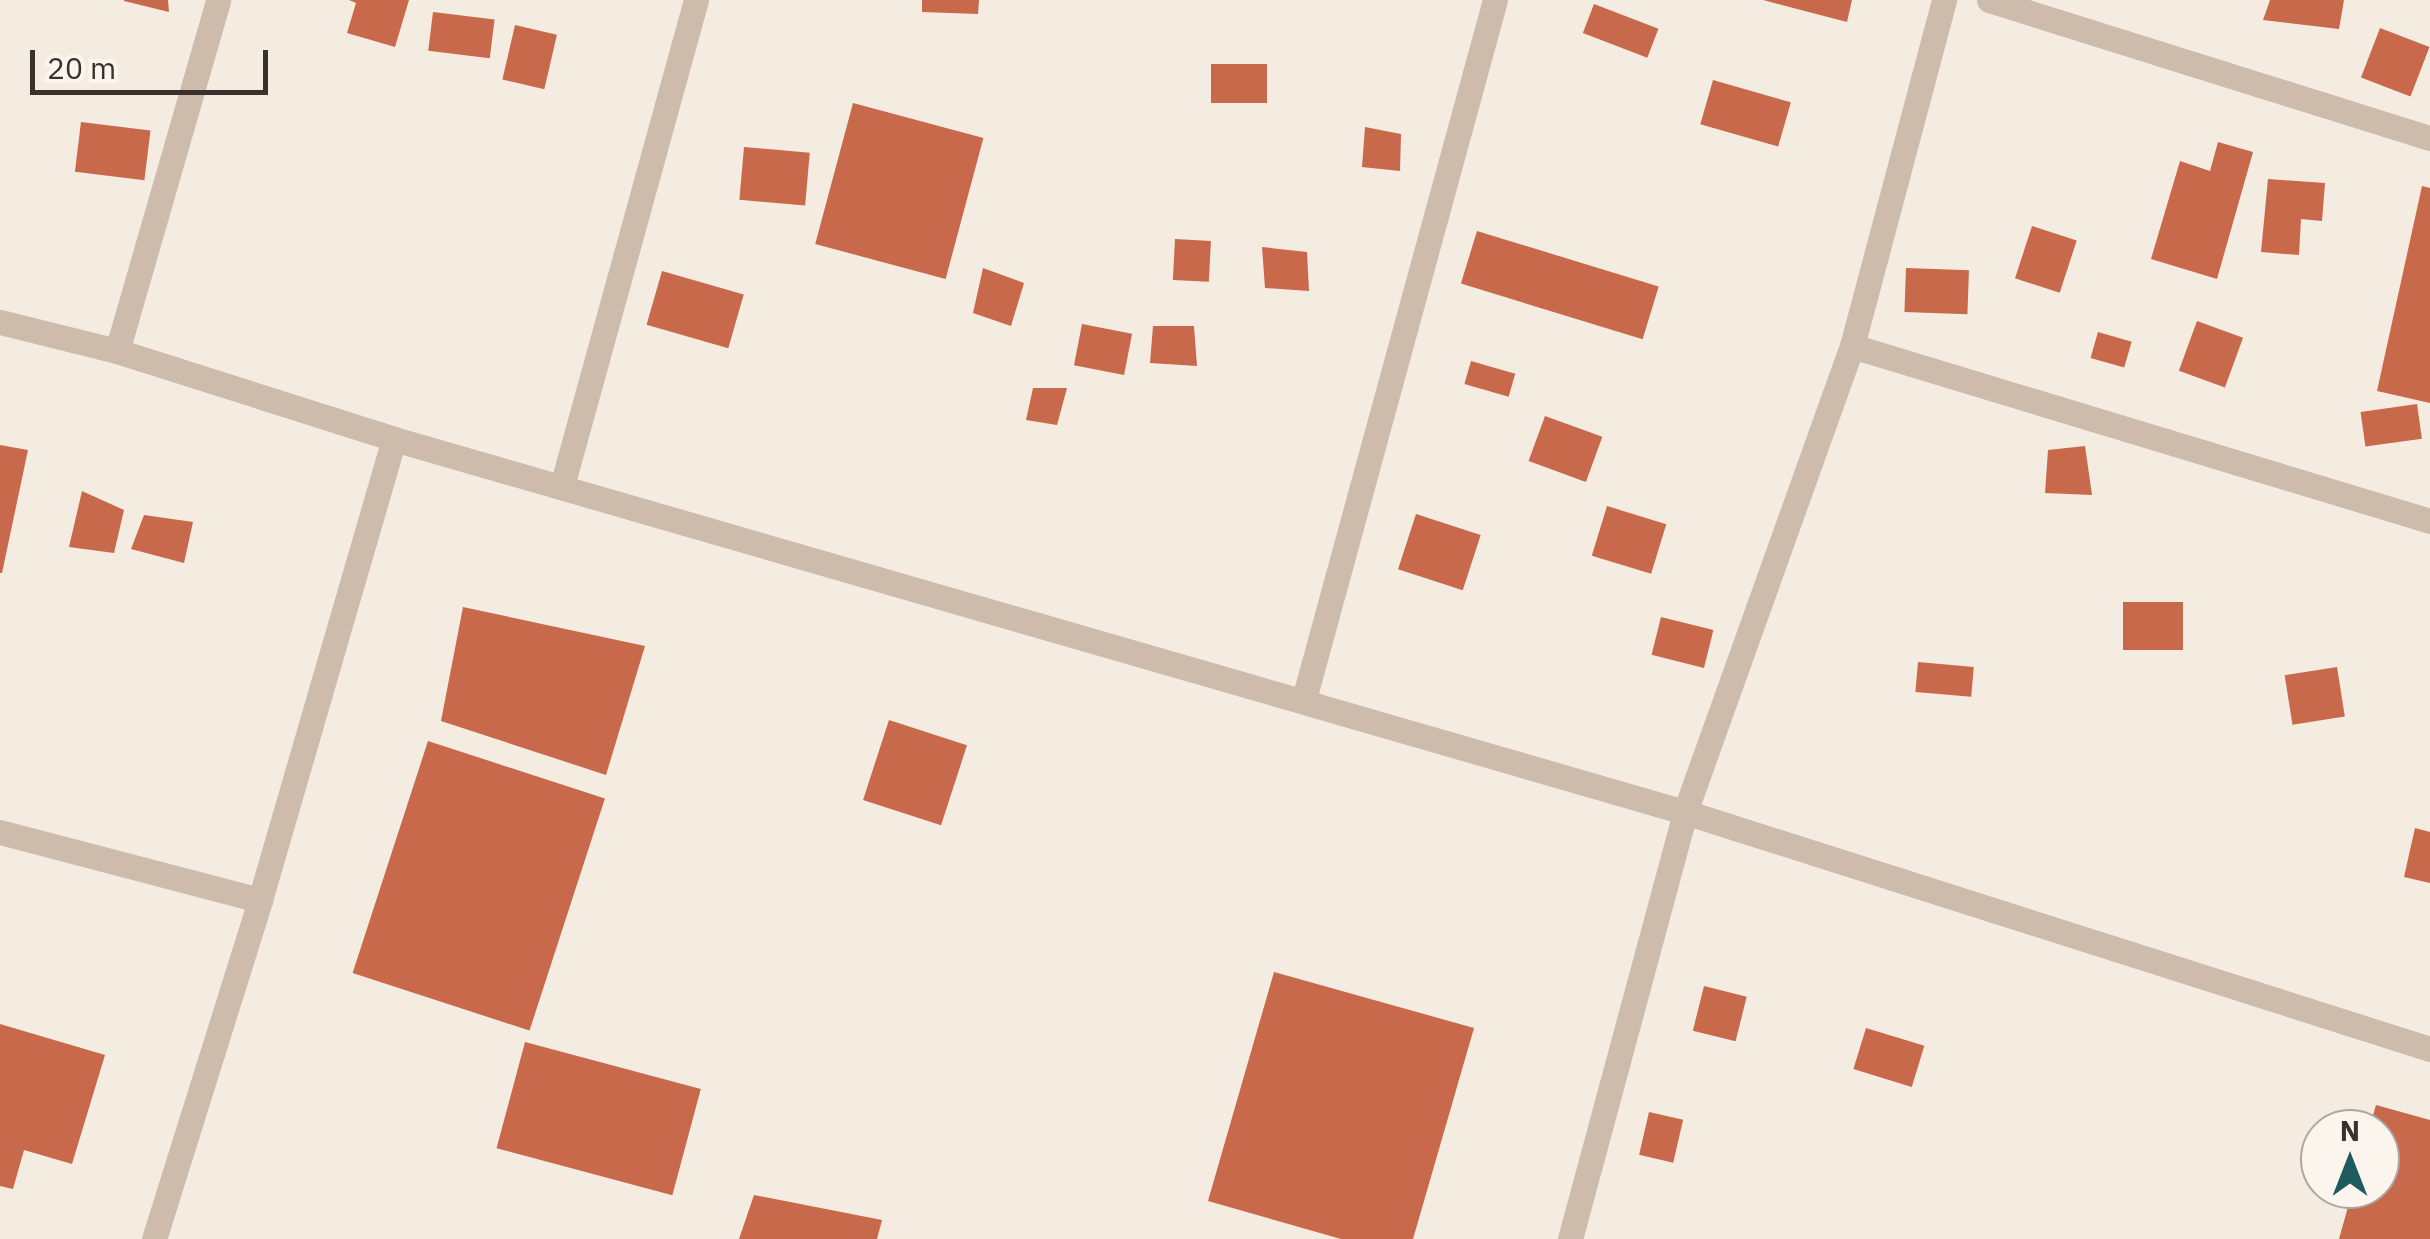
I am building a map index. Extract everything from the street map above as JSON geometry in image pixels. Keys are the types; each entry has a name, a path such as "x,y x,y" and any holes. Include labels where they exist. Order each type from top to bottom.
{"street":[{"path":"118,352 218,0"},
{"path":"562,486 696,0"},
{"path":"1304,698 1495,0"},
{"path":"1570,1239 1685,812 1852,346 1944,0"},
{"path":"1989,0 2430,138"},
{"path":"0,322 118,352 394,438 1304,698 1685,812 2430,1050"},
{"path":"1852,346 2430,520"},
{"path":"154,1239 260,900 394,438"},
{"path":"0,832 260,900"}],"building":[{"path":"168,0 169,12 124,1"},
{"path":"349,0 409,0 395,47 347,33 356,3"},
{"path":"922,0 979,0 978,14 922,12"},
{"path":"1763,0 1852,0 1847,22"},
{"path":"2270,0 2344,0 2339,29 2263,20"},
{"path":"1594,4 1658,29 1647,58 1583,33"},
{"path":"433,12 495,20 490,58 428,51"},
{"path":"515,25 557,35 544,89 502,80"},
{"path":"2380,28 2429,47 2410,96 2361,77"},
{"path":"1211,64 1267,64 1267,103 1211,103"},
{"path":"1713,80 1791,102 1778,147 1700,124"},
{"path":"853,103 983,138 946,279 815,244"},
{"path":"81,122 150,131 144,180 75,172"},
{"path":"1365,127 1401,134 1400,171 1362,167"},
{"path":"2218,142 2253,152 2217,279 2151,259 2180,161 2210,171"},
{"path":"744,147 810,153 805,206 739,200"},
{"path":"2268,179 2325,183 2322,221 2301,219 2299,255 2261,252"},
{"path":"2422,186 2430,188 2430,403 2377,391"},
{"path":"2032,226 2077,241 2060,293 2015,278"},
{"path":"1477,231 1659,287 1643,339 1461,284"},
{"path":"1175,239 1211,241 1209,282 1173,280"},
{"path":"1262,247 1307,252 1309,291 1265,288"},
{"path":"983,268 1024,283 1011,326 973,313"},
{"path":"1906,268 1969,270 1967,314 1904,312"},
{"path":"662,271 744,294 728,348 647,325"},
{"path":"2197,321 2243,338 2225,388 2179,371"},
{"path":"1082,324 1132,334 1124,375 1074,365"},
{"path":"1153,326 1194,326 1197,366 1150,363"},
{"path":"2098,332 2132,342 2124,368 2091,358"},
{"path":"1471,361 1515,374 1509,397 1464,384"},
{"path":"1033,388 1067,388 1057,425 1026,420"},
{"path":"2417,404 2422,439 2365,447 2361,412"},
{"path":"1545,416 1602,437 1586,482 1529,461"},
{"path":"0,445 28,450 2,573 0,573"},
{"path":"2085,446 2092,495 2045,493 2048,450"},
{"path":"82,491 124,510 114,553 69,547"},
{"path":"1607,506 1666,524 1651,574 1592,556"},
{"path":"1416,514 1481,535 1463,590 1398,569"},
{"path":"144,515 193,522 184,563 131,549"},
{"path":"2123,602 2183,602 2183,650 2123,650"},
{"path":"463,607 645,646 606,775 441,721"},
{"path":"1661,617 1713,630 1704,668 1652,655"},
{"path":"1918,662 1974,667 1971,697 1915,692"},
{"path":"2337,667 2345,716 2292,725 2285,675"},
{"path":"889,720 967,745 941,825 863,800"},
{"path":"428,741 605,798 529,1031 353,973"},
{"path":"2415,828 2430,832 2430,883 2404,877"},
{"path":"1274,972 1474,1028 1413,1239 1341,1239 1208,1201"},
{"path":"1704,986 1747,997 1736,1041 1693,1031"},
{"path":"0,1024 105,1055 72,1164 24,1150 13,1189 0,1186"},
{"path":"1866,1028 1924,1046 1912,1087 1853,1069"},
{"path":"525,1042 701,1089 672,1195 497,1148"},
{"path":"1649,1112 1683,1120 1673,1163 1639,1155"},
{"path":"2400,1112 2430,1120 2430,1239 2339,1239 2347,1209 2400,1209"},
{"path":"754,1195 882,1220 877,1239 739,1239"}]}
